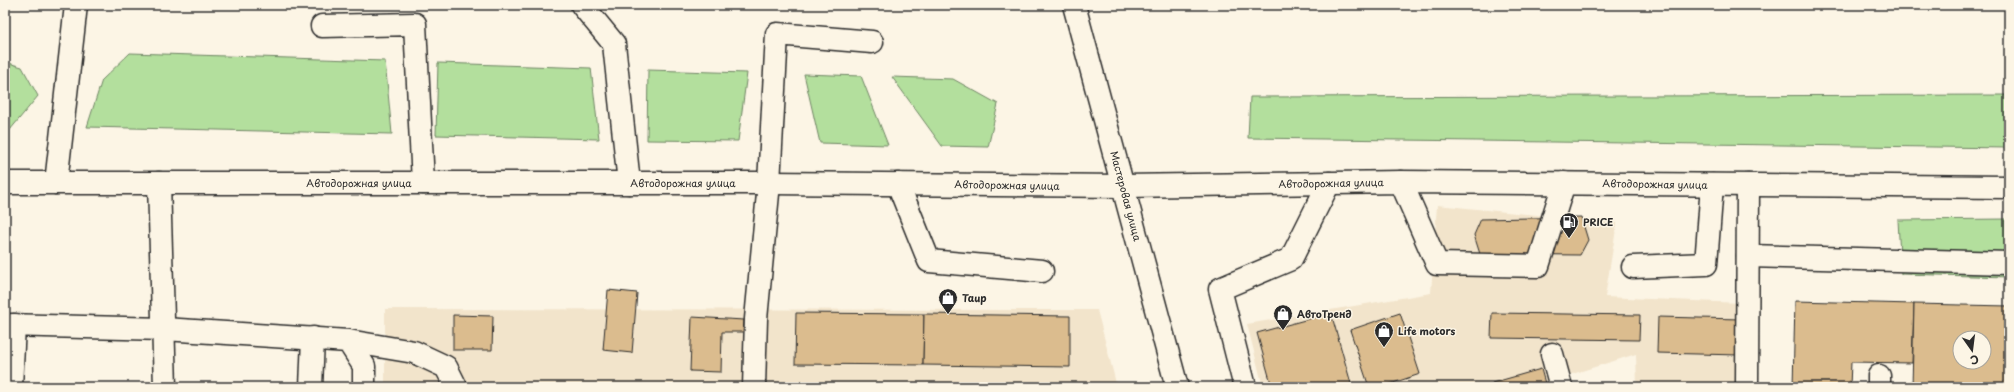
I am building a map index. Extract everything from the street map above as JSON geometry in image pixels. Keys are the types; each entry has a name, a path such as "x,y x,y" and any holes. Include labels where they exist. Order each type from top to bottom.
{"street":[{"path":"56,183 76,5"},
{"path":"582,5 614,44 629,183"},
{"name":"Мастеровая улица","path":"1074,5 1177,387"},
{"path":"322,26 415,24 423,183"},
{"path":"754,387 756,319 769,183 777,34 872,42"},
{"path":"1401,182 1437,264 1538,266 1564,183"},
{"name":"Автодорожная улица","path":"5,183 769,183 1124,186 1401,182 2009,187"},
{"path":"159,183 165,387"},
{"path":"1245,387 1220,289 1290,259 1329,183"},
{"path":"898,184 929,261 1042,271"},
{"path":"1633,267 1706,264 1712,185"},
{"path":"1747,387 1748,185"},
{"path":"1748,256 2009,263"},
{"path":"11,387 9,325 164,329 348,341 414,352 446,367 456,387"},
{"path":"311,387 312,338"},
{"path":"348,341 364,366 364,387"},
{"path":"1552,354 1561,387"}],"shaded area":[{"path":"1437,205 1617,223 1605,297 1740,303 1739,387 1637,387 1636,354 1531,387 1263,387 1247,324 1431,293"},
{"path":"385,309 1097,310 1117,387 385,387"}],"green space":[{"path":"130,53 385,61 392,134 87,127 102,80"},
{"path":"5,62 22,67 38,96 5,136"},
{"path":"438,63 591,68 599,139 436,135"},
{"path":"648,70 747,73 738,141 647,140"},
{"path":"804,74 861,76 888,145 820,143"},
{"path":"892,77 953,79 998,104 988,147 942,146"},
{"path":"2009,95 2009,148 1248,138 1250,97"},
{"path":"2009,219 2009,277 1901,274 1898,220"}],"building":[{"path":"1581,217 1588,240 1580,255 1480,254 1474,235 1481,219"},
{"path":"608,290 637,293 632,353 603,350"},
{"path":"1795,301 1914,304 1912,363 1851,362 1850,387 1793,387"},
{"path":"1914,304 2009,306 2009,387 1912,387"},
{"path":"796,313 924,314 923,365 795,364"},
{"path":"1331,313 1352,387 1272,387 1257,333"},
{"path":"1400,313 1420,374 1381,387 1369,387 1350,330"},
{"path":"1492,313 1640,315 1639,340 1491,338"},
{"path":"924,314 1070,316 1070,367 923,365"},
{"path":"453,315 493,316 492,350 453,350"},
{"path":"692,317 744,320 743,332 722,332 721,372 690,371"},
{"path":"1658,317 1740,319 1739,355 1657,353"},
{"path":"1541,369 1546,387 1493,387 1492,383"}],"place":[{"name":"PRICE","path":"1569,239"},
{"name":"Таир","path":"948,315"},
{"name":"АвтоТренд","path":"1283,331"},
{"name":"Life motors","path":"1384,348"}]}
